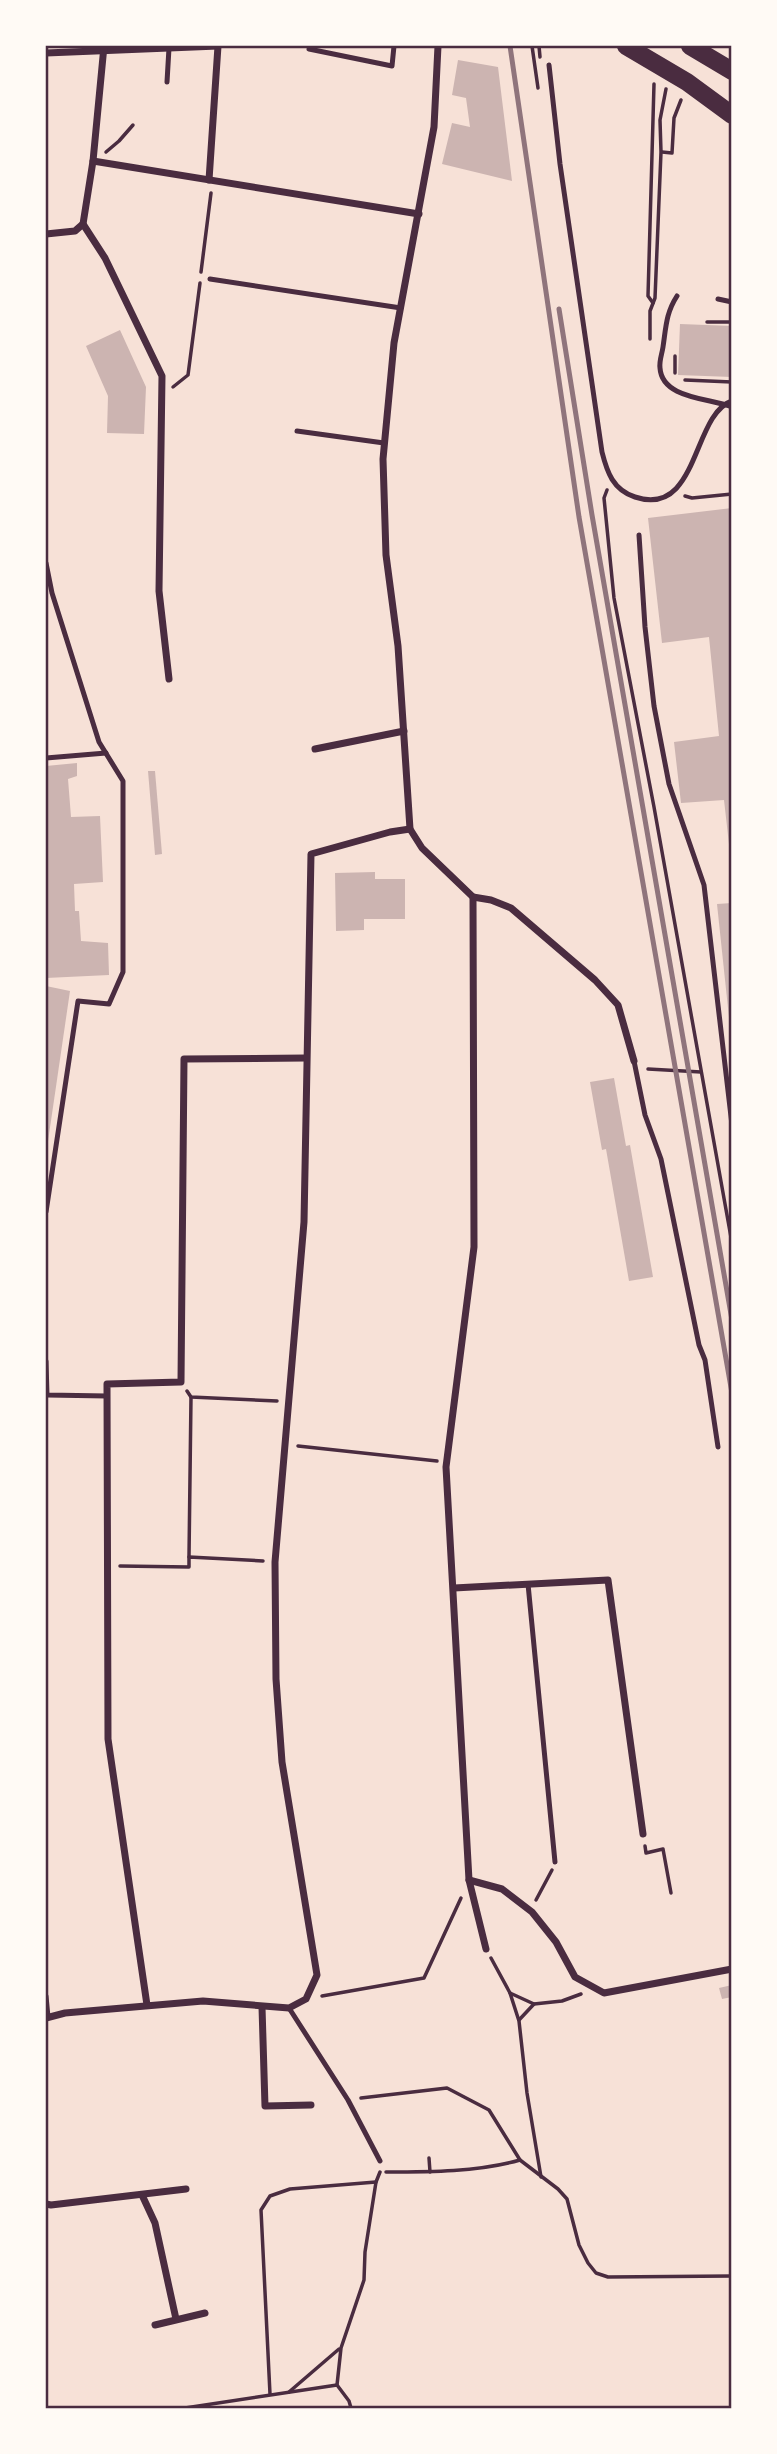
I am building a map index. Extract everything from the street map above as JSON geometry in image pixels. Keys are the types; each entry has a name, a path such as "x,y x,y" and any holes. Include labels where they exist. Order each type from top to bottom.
{"highway":[{"path":"626,46 687,82 732,115"},
{"path":"690,46 732,71"}],"street":[{"path":"46,53 104,48 218,46 211,180"},
{"path":"438,46 434,128 394,343 383,459 386,555 398,646 411,829 422,848 473,897 491,900 511,908 595,980 618,1005 634,1061"},
{"path":"46,234 75,231 83,224 93,161 104,48"},
{"path":"93,161 419,214"},
{"path":"83,224 105,258 162,376 159,591 169,679"},
{"path":"315,749 404,731"},
{"path":"47,2017 65,2013 203,2001 289,2008 306,1999 317,1975 282,1762 276,1679 275,1562 304,1222 311,854 390,832 411,829"},
{"path":"473,897 474,1247 447,1462 469,1881 486,1949"},
{"path":"147,2005 108,1739 107,1384 181,1382 184,1059 306,1058"},
{"path":"454,1588 608,1580 643,1834"},
{"path":"469,1881 502,1889 529,1910 556,1942 575,1977 604,1993 732,1969"},
{"path":"262,2007 265,2106 311,2105"},
{"path":"46,2204 187,2189"},
{"path":"142,2195 155,2223 176,2319"},
{"path":"155,2325 205,2313"}],"lane":[{"path":"309,49 392,66 394,46"},
{"path":"167,82 169,48"},
{"path":"549,65 560,164 602,452 612,481 617,488 638,499 667,497 691,466 708,427 723,403 732,401"},
{"path":"210,279 401,307"},
{"path":"677,296 667,314 660,366 662,378 670,387 681,393 732,407"},
{"path":"719,299 732,302"},
{"path":"297,431 384,443"},
{"path":"639,534 645,627 654,706 669,785 704,885 732,1125"},
{"path":"46,563 51,593 99,742 123,781 122,972 109,1004 78,1001 46,1212"},
{"path":"46,758 106,753"},
{"path":"634,1061 645,1115 661,1159 699,1345 705,1360 718,1447"},
{"path":"46,1361 47,1395 107,1396"},
{"path":"528,1584 555,1861"},
{"path":"46,1996 47,2017"},
{"path":"289,2008 348,2100 380,2161"}],"path":[{"path":"538,46 540,54"},
{"path":"653,303 648,296 654,82"},
{"path":"650,345 650,312 655,298 660,120 667,82"},
{"path":"661,152 672,153 674,118 681,100"},
{"path":"93,161 119,141 133,125"},
{"path":"162,396 188,375 211,180"},
{"path":"707,322 732,322"},
{"path":"675,351 675,375 679,380 732,382"},
{"path":"612,481 604,498 614,598 732,1243"},
{"path":"675,489 692,498 732,494"},
{"path":"647,1069 702,1072"},
{"path":"108,1566 189,1567 191,1397 181,1382"},
{"path":"191,1397 290,1402"},
{"path":"285,1445 447,1462"},
{"path":"189,1556 275,1562"},
{"path":"643,1834 646,1853 663,1849 671,1893"},
{"path":"529,1910 555,1861"},
{"path":"306,1999 424,1978 469,1881"},
{"path":"486,1949 510,1993 519,2021 527,2093 542,2178"},
{"path":"510,1993 534,2004 562,2001 582,1994 604,1993"},
{"path":"519,2021 534,2004"},
{"path":"348,2100 447,2088 489,2110 520,2160 567,2199 579,2245 596,2273 608,2277 732,2276"},
{"path":"429,2158 430,2172"},
{"path":"380,2172 430,2172 520,2160"},
{"path":"351,2409 349,2401 337,2385 341,2348 363,2280 380,2161"},
{"path":"270,2394 261,2210 271,2196 290,2189 376,2182"},
{"path":"289,2392 341,2348"},
{"path":"185,2409 337,2385"}],"building":[{"path":"458,60 498,67 512,181 442,164 452,123 470,127 466,98 452,95"},
{"path":"680,324 732,326 732,377 678,375"},
{"path":"120,330 146,387 144,434 107,433 108,396 86,346"},
{"path":"732,508 730,853 724,800 681,803 674,742 719,736 709,637 662,643 648,518"},
{"path":"77,763 77,776 68,779 71,817 100,816 103,882 74,884 75,911 79,911 81,941 108,943 109,975 46,978 46,766"},
{"path":"148,771 155,771 162,854 155,855"},
{"path":"375,872 375,879 405,879 405,919 364,919 364,930 336,931 335,873"},
{"path":"732,903 732,1027 730,1027 717,904"},
{"path":"46,986 70,991 47,1148 46,1148"},
{"path":"614,1078 626,1146 630,1145 653,1277 629,1281 606,1149 602,1150 590,1082"},
{"path":"732,1985 732,1997 722,1999 719,1988"}],"railway":[{"path":"510,46 579,517 732,1393"},
{"path":"559,309 592,515 732,1320"}]}
